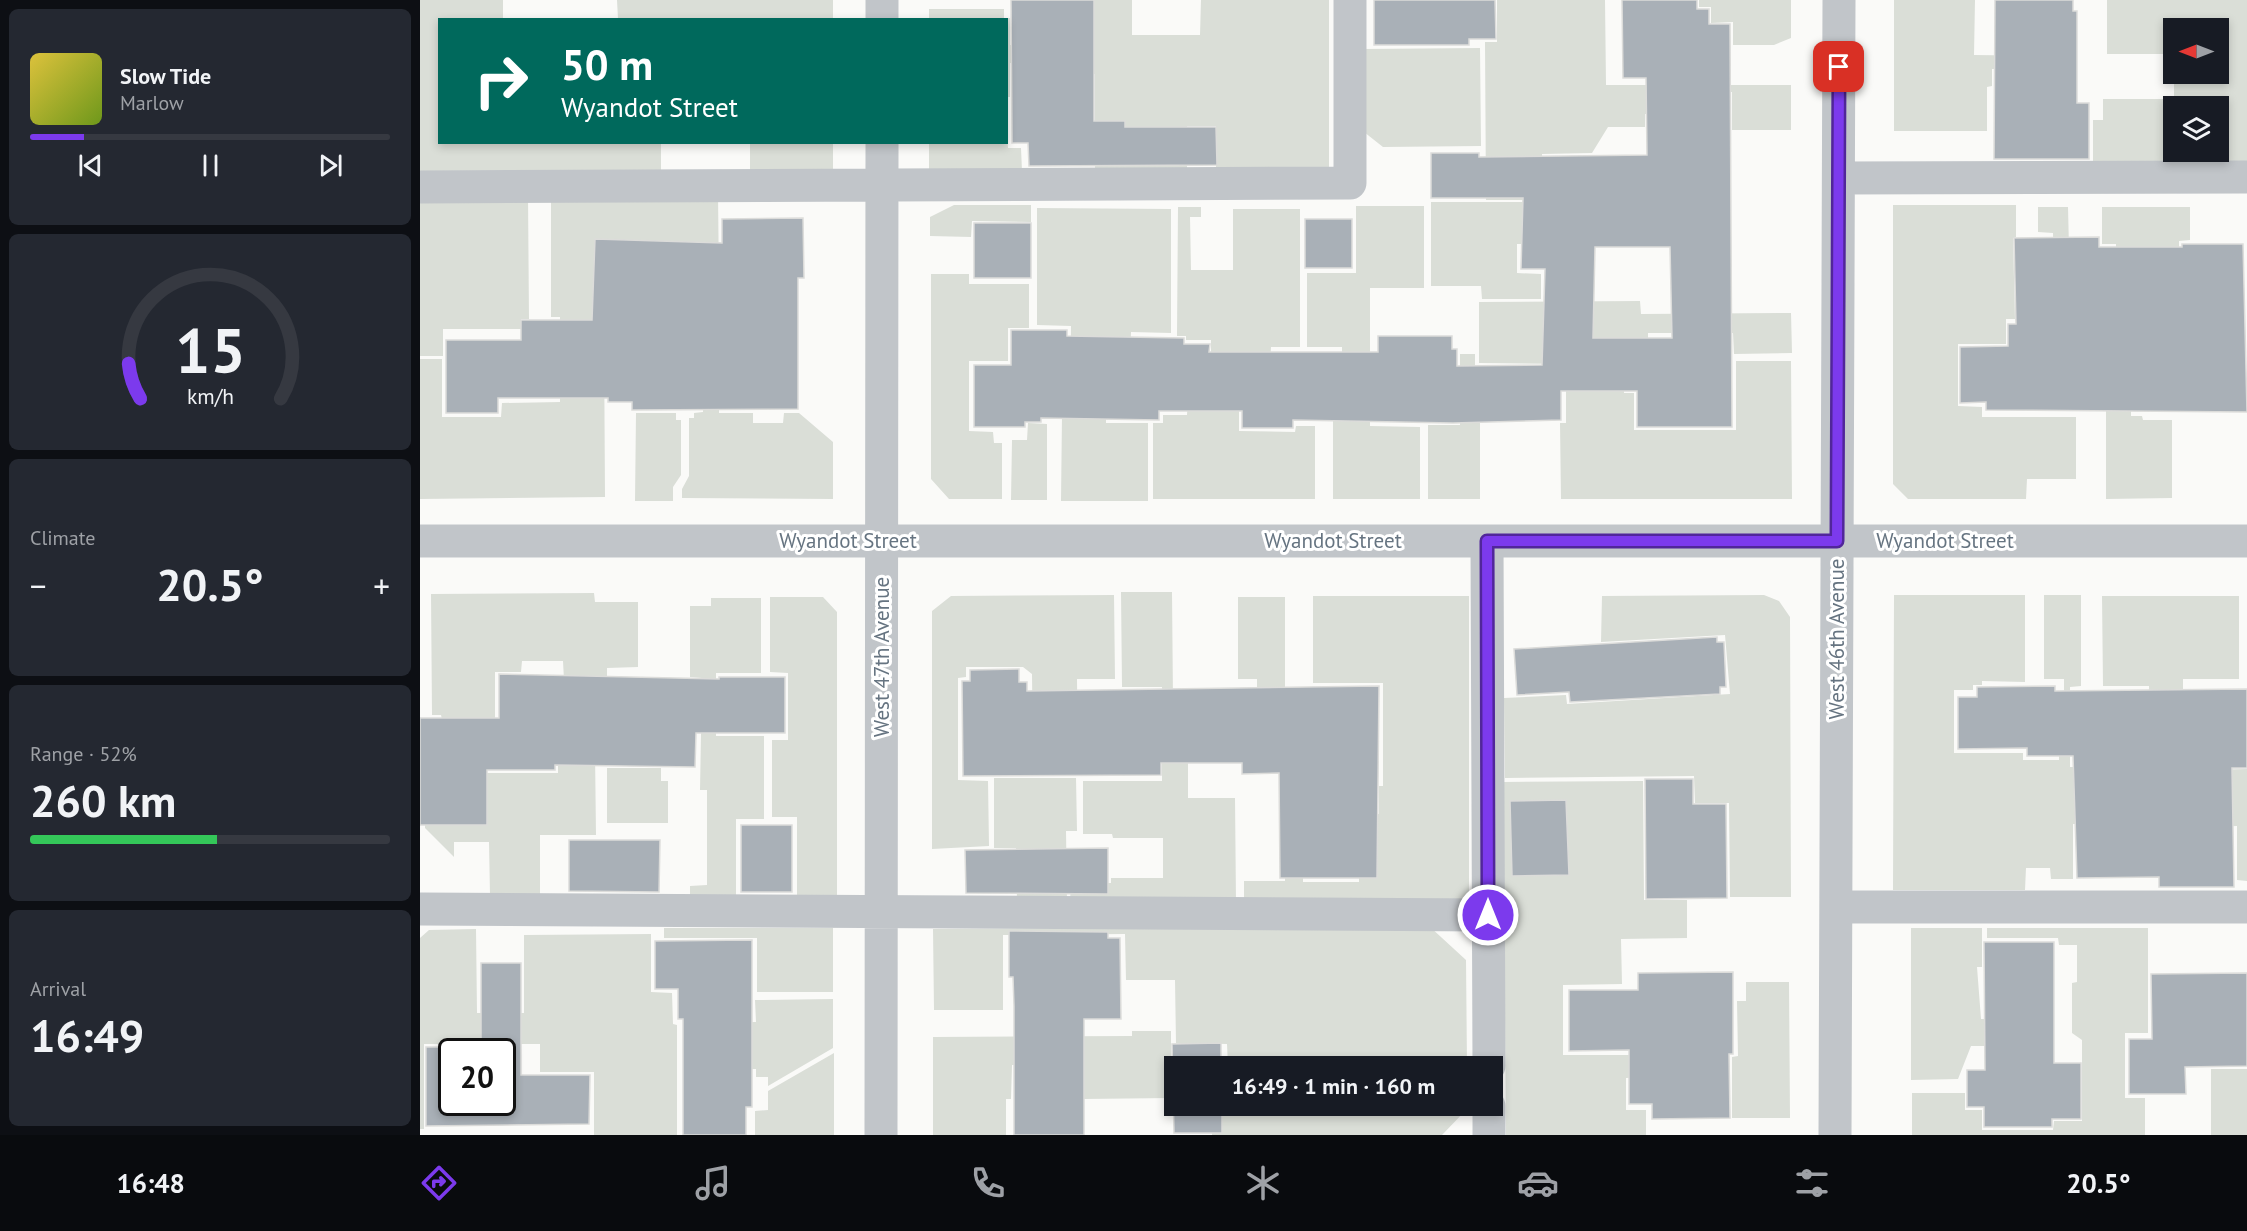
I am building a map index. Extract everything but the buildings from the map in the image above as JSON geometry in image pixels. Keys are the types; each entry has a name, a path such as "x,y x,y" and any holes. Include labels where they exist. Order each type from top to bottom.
{"street":[{"path":"882,0 882,18"},
{"path":"420,187 1350,183 1350,0"},
{"name":"West 46th Avenue","path":"1835,1135 1839,0"},
{"name":"West 47th Avenue","path":"881,1135 882,144"},
{"path":"1839,178 2247,177"},
{"name":"Wyandot Street","path":"420,541 2247,541"},
{"path":"1487,541 1489,1056"},
{"path":"1836,907 2247,907"},
{"path":"420,909 1488,915"},
{"path":"1489,1116 1489,1135"}],"shaded area":[{"path":"420,0 503,0 503,18 438,18 438,144 661,144 661,170 420,171"},
{"path":"617,0 833,0 833,18 618,18"},
{"path":"1089,0 1132,0 1132,35 1200,35 1201,0 1329,0 1329,171 1216,171 1216,126 1187,126 1187,171 1095,171 1095,74 1069,74 1069,63 1010,63 1010,97 1008,97 1008,18 1010,18 1010,45 1070,45"},
{"path":"1497,0 1605,0 1606,85 1791,85 1791,130 1732,130 1732,92 1657,92 1657,114 1645,114 1645,127 1608,127 1592,153 1542,154 1542,200 1486,200 1485,42 1497,42"},
{"path":"1699,0 1791,0 1791,38 1774,45 1733,45 1733,22 1711,23 1711,7 1699,7"},
{"path":"1894,0 1975,0 1974,55 2045,56 2045,69 1992,69 1992,86 1987,87 1987,131 1894,131"},
{"path":"2107,0 2247,0 2247,169 2093,170 2093,120 2103,120 2103,99 2163,99 2163,162 2229,162 2229,96 2174,96 2174,84 2229,84 2229,18 2163,18 2163,54 2107,54"},
{"path":"929,9 1004,9 1004,18 929,18"},
{"path":"1480,48 1481,146 1383,147 1364,132 1363,49"},
{"path":"750,144 833,144 833,173 750,173"},
{"path":"929,144 1008,144 1008,148 1021,148 1022,171 929,172"},
{"path":"718,194 719,282 604,335 605,497 420,499 420,359 442,359 442,417 501,417 502,403 560,402 560,317 551,317 551,195"},
{"path":"420,195 528,195 529,319 521,319 521,329 443,329 443,356 420,356"},
{"path":"1431,202 1651,202 1638,244 1517,244 1517,273 1541,274 1541,299 1482,299 1481,286 1431,286"},
{"path":"954,205 1031,205 1031,222 972,221 971,237 930,236 930,217"},
{"path":"1893,205 2016,205 2016,237 2013,238 2015,319 2006,319 2006,344 1958,344 1958,406 1982,407 1982,417 2076,417 2076,479 2027,479 2026,499 1908,499 1893,484"},
{"path":"1356,206 1424,206 1424,288 1370,288 1370,426 1420,427 1420,499 1333,499 1333,411 1342,411 1342,347 1307,347 1307,273 1356,273"},
{"path":"1178,207 1201,207 1201,217 1190,217 1191,270 1233,270 1233,209 1300,209 1300,347 1271,347 1270,362 1239,362 1239,431 1295,432 1296,426 1315,426 1315,499 1153,499 1153,423 1163,423 1163,415 1187,415 1188,398 1211,397 1211,340 1186,340 1186,336 1177,336"},
{"path":"2038,207 2068,207 2069,248 2116,277 2116,244 2102,244 2102,207 2190,207 2190,240 2179,241 2180,400 2054,286 2053,233 2038,232"},
{"path":"1037,208 1171,209 1171,333 1131,332 1130,356 1106,357 1106,423 1148,423 1148,501 1061,501 1062,415 1070,414 1071,326 1037,325"},
{"path":"931,274 969,274 969,284 1029,284 1029,328 1008,328 1008,361 969,361 969,431 993,432 994,443 1002,443 1002,499 949,499 931,479"},
{"path":"1640,301 1641,314 1791,313 1792,353 1734,354 1733,333 1648,333 1648,365 1479,363 1479,302"},
{"path":"1460,354 1475,354 1475,367 1480,367 1480,499 1428,499 1428,425 1460,425"},
{"path":"703,358 719,358 719,413 753,413 753,423 783,423 784,413 799,413 833,442 833,499 682,498 682,489 689,476 689,418 694,418 694,413 703,412"},
{"path":"1736,361 1791,361 1792,499 1561,499 1560,423 1566,423 1566,386 1624,386 1624,393 1634,393 1634,430 1736,430"},
{"path":"2106,411 2131,411 2131,416 2142,416 2143,420 2172,420 2172,498 2106,499"},
{"path":"636,413 676,413 676,420 681,420 681,475 673,487 673,501 635,501"},
{"path":"1028,423 1047,424 1047,500 1011,500 1012,440 1027,440"},
{"path":"1121,592 1172,592 1173,701 1188,702 1188,798 1235,798 1236,903 1070,902 1071,883 1111,883 1111,878 1163,878 1163,838 1113,838 1112,834 1083,834 1083,781 1162,781 1162,687 1122,687"},
{"path":"594,593 595,602 638,602 638,667 607,668 607,747 564,680 563,661 522,661 521,672 495,672 495,751 504,751 504,770 453,770 441,715 432,715 431,594"},
{"path":"1114,595 1115,679 1077,679 1078,773 1033,773 1032,674 1023,667 966,667 966,677 958,678 958,780 988,781 989,846 932,849 932,611 951,596"},
{"path":"1764,595 1779,601 1790,617 1791,897 1730,897 1729,803 1695,803 1694,776 1505,778 1504,698 1566,695 1567,704 1730,694 1725,635 1601,642 1602,596"},
{"path":"1894,595 2025,595 2025,682 1982,681 1982,685 1973,685 1973,690 1954,690 1954,753 2023,753 2023,760 2059,760 2059,734 2064,733 2064,679 2044,679 2044,595 2081,595 2081,686 2070,687 2070,767 2144,767 2144,824 2073,824 2073,879 2051,879 2050,868 2026,868 2025,890 1893,890"},
{"path":"1313,596 1469,596 1469,904 1244,904 1244,881 1285,881 1285,826 1303,711 1303,882 1359,882 1359,819 1346,814 1379,814 1379,786 1383,786 1383,683 1313,683"},
{"path":"2102,596 2239,596 2239,679 2183,679 2183,750 2150,729 2149,686 2103,686"},
{"path":"770,597 823,597 837,612 837,900 797,900 797,817 772,817 772,740 788,740 788,673 770,672"},
{"path":"1238,597 1285,597 1285,694 1257,694 1257,679 1238,679"},
{"path":"711,598 761,598 761,673 716,673 716,736 764,736 764,819 736,819 736,901 690,901 690,886 707,885 707,790 700,790 702,678 690,677 690,606 711,606"},
{"path":"558,751 595,751 596,835 540,835 540,895 490,895 489,842 454,842 454,857 425,828 425,785 452,773 558,773"},
{"path":"607,768 661,768 661,781 668,781 668,823 607,823"},
{"path":"2247,769 2247,881 2237,880 2237,826 2207,827 2207,770"},
{"path":"994,778 1076,778 1077,831 1066,831 1067,901 1017,901 1016,848 994,848"},
{"path":"1643,781 1644,900 1687,900 1687,938 1621,939 1622,984 1563,985 1563,1055 1631,1055 1647,1077 1626,1078 1626,1110 1646,1110 1646,1135 1506,1135 1503,782"},
{"path":"1429,926 1466,960 1467,1056 1228,1056 1227,1044 1176,1043 1175,980 1126,980 1125,934 1003,935 1003,1010 934,1010 933,929"},
{"path":"664,928 833,928 833,992 757,992 757,938 664,938"},
{"path":"1911,928 1982,928 1982,967 1977,967 1981,1019 2010,1019 2010,1046 1971,1046 1958,1079 1911,1080"},
{"path":"1987,928 2148,928 2148,1033 2125,1033 2125,1098 2145,1098 2145,1135 1912,1135 1912,1093 1965,1093 1965,1110 1982,1110 1982,1130 2053,1130 2054,1121 2082,1121 2082,1040 2072,1033 2072,983 2077,982 2077,945 2059,945 2058,938 1987,938"},
{"path":"476,929 477,1013 524,1013 524,935 651,934 651,992 672,993 673,1024 677,1025 677,1135 594,1135 594,1072 540,1072 540,1044 516,1044 516,1038 438,1038 438,1044 424,1044 424,1129 420,1129 420,938 429,930"},
{"path":"1746,982 1789,982 1790,1118 1732,1118 1732,1057 1738,1056 1737,1001 1746,1001"},
{"path":"833,999 833,1048 768,1086 768,1077 756,1077 756,1069 749,1069 683,1023 756,1022 755,1000"},
{"path":"1132,1031 1171,1031 1171,1056 1164,1056 1164,1098 1084,1099 1084,1065 1012,1065 1011,1099 1006,1099 1006,1135 933,1135 933,1037 1132,1036"},
{"path":"834,1053 834,1135 755,1135 755,1111 768,1110 768,1091"},
{"path":"2211,1069 2247,1069 2247,1135 2211,1135"},
{"path":"1212,1116 1460,1116 1442,1135 1212,1135"}],"route":[{"path":"1488,915 1487,541 1837,541 1839,67"}]}
